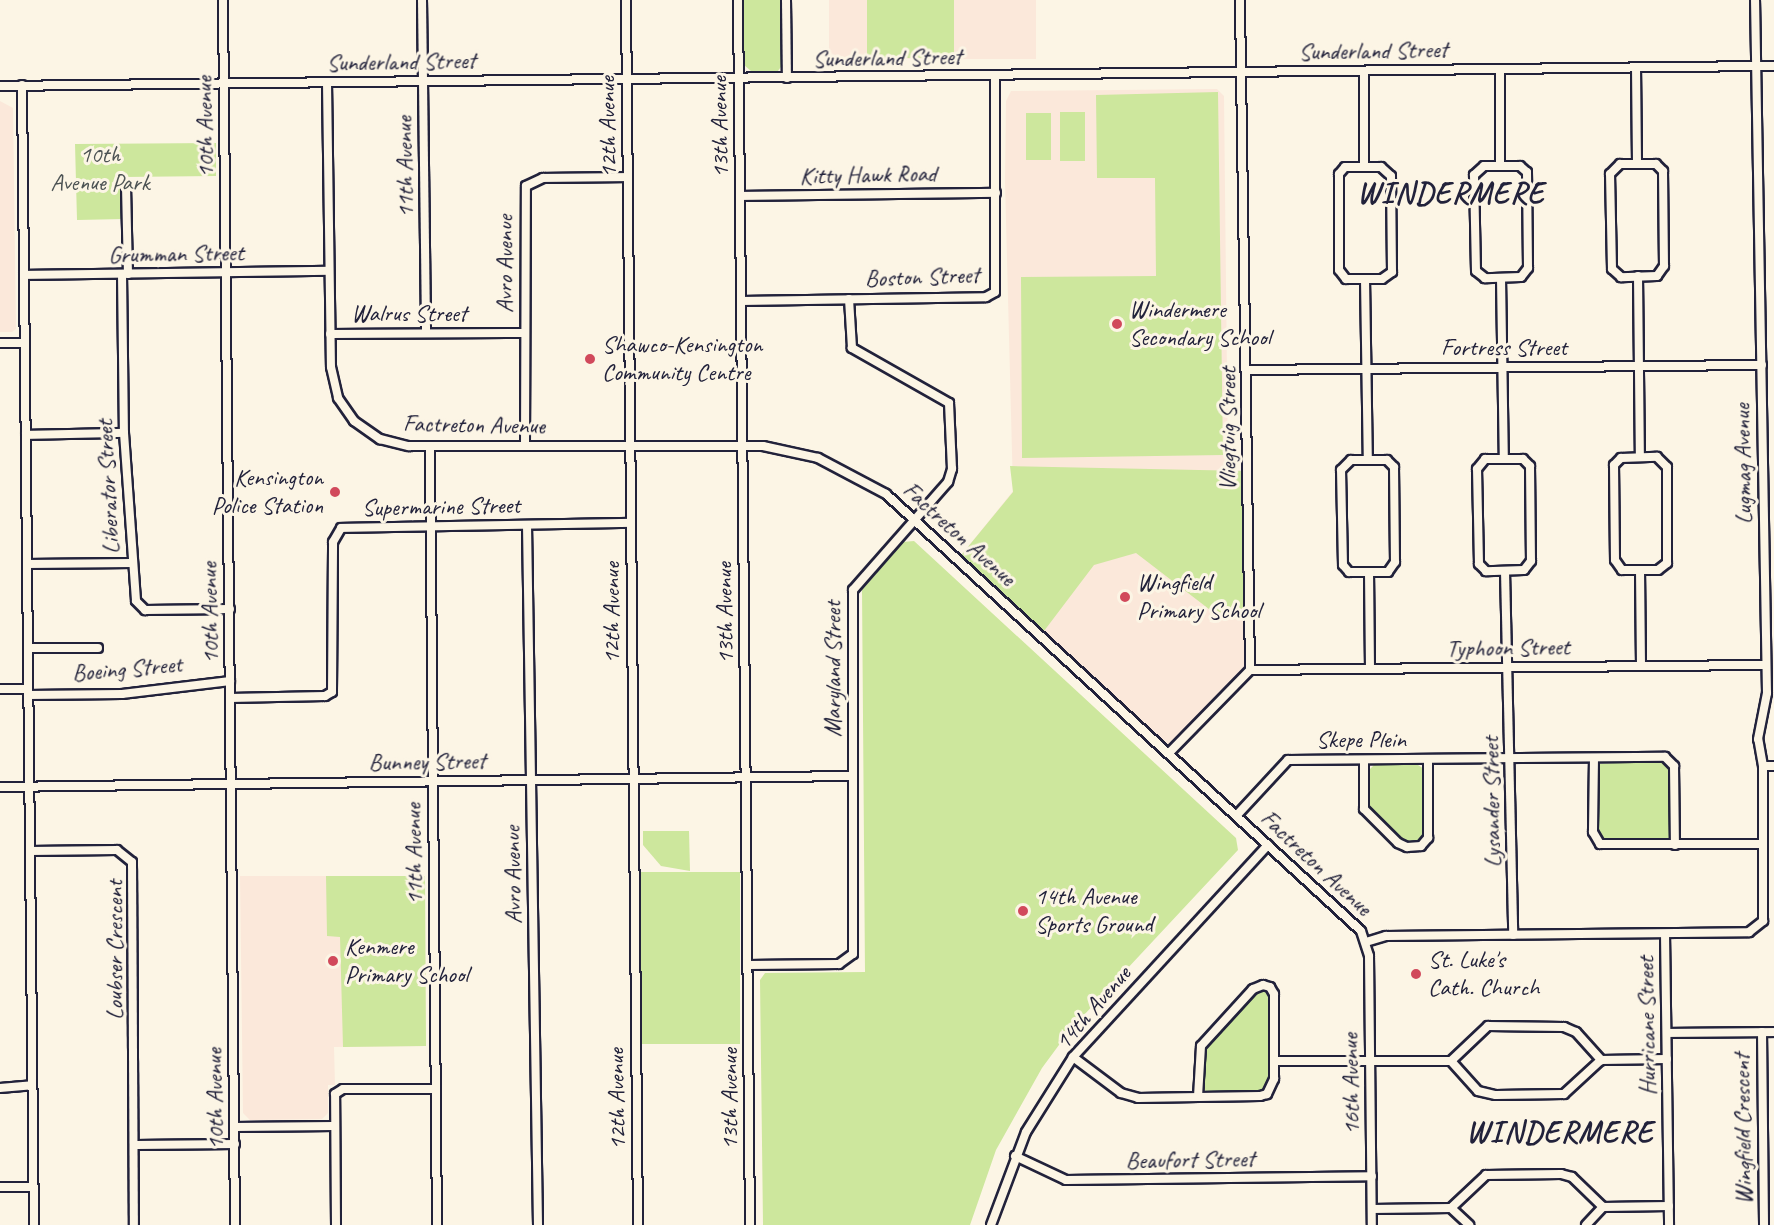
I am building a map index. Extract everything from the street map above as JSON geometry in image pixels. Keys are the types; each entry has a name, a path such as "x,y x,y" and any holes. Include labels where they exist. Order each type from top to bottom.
{"street":[{"name":"10th Avenue","path":"223,0 235,1225"},
{"name":"11th Avenue","path":"422,0 426,333"},
{"name":"12th Avenue","path":"626,0 638,1225"},
{"name":"13th Avenue","path":"738,0 750,1225"},
{"path":"786,0 787,78"},
{"name":"Vliegtuig Street","path":"1240,0 1250,670"},
{"name":"Lugmag Avenue","path":"1755,0 1766,665 1765,708 1758,739 1763,766 1764,912 1760,925"},
{"name":"Sunderland Street","path":"0,86 1774,66"},
{"path":"1636,68 1637,164"},
{"path":"1500,69 1500,165"},
{"path":"1364,70 1364,167"},
{"name":"Boston Street","path":"741,301 986,297 995,292 995,76"},
{"name":"Factreton Avenue","path":"327,82 327,272 333,383 354,421 394,444 430,446 743,445 781,448 833,464 866,480 915,519 1237,815 1355,925 1366,942 1386,936 1749,932 1760,925"},
{"path":"22,86 34,1225"},
{"path":"1637,164 1656,164 1663,171 1664,267 1657,276 1618,276 1612,270 1610,174 1617,165 1637,164"},
{"path":"1481,166 1520,166 1527,172 1528,245 1525,275 1502,278 1478,275 1475,245 1475,173 1481,166"},
{"path":"1346,167 1364,167 1384,167 1391,177 1392,272 1385,279 1346,279 1339,270 1339,174 1346,167"},
{"name":"Avro Avenue","path":"525,446 526,186 543,178 628,177"},
{"name":"Liberator Street","path":"126,186 124,433 136,600 145,610 230,609"},
{"name":"Kitty Hawk Road","path":"741,196 996,193"},
{"name":"Grumman Street","path":"24,275 327,272"},
{"path":"1638,276 1640,458"},
{"path":"1502,278 1504,459"},
{"path":"1365,279 1368,460"},
{"name":"Maryland Street","path":"749,965 839,964 853,954 852,590 951,476 952,408 944,398 852,348 849,299"},
{"name":"Walrus Street","path":"330,334 524,333"},
{"path":"0,343 25,343"},
{"name":"Fortress Street","path":"1247,370 1762,365"},
{"path":"26,435 124,433"},
{"name":"11th Avenue","path":"430,446 437,1225"},
{"path":"1621,458 1640,458 1659,458 1666,464 1668,560 1660,569 1622,570 1615,563 1614,468 1621,458"},
{"path":"1485,459 1504,459 1523,459 1530,466 1530,566 1524,570 1486,571 1479,564 1478,469 1485,459"},
{"path":"1348,460 1389,461 1394,479 1395,565 1388,572 1369,572 1349,572 1342,563 1341,467 1348,460"},
{"path":"1763,491 1774,491"},
{"name":"Supermarine Street","path":"230,698 328,695 334,682 336,531 351,527 631,523"},
{"name":"Avro Avenue","path":"527,525 538,1225"},
{"path":"27,564 132,563"},
{"path":"1640,570 1641,666"},
{"name":"Lysander Street","path":"1504,571 1505,650 1509,668 1513,935"},
{"path":"1369,572 1370,669"},
{"path":"28,648 98,648"},
{"name":"Typhoon Street","path":"1250,670 1766,665"},
{"path":"1169,753 1250,670"},
{"name":"Boeing Street","path":"0,689 28,692 122,694 230,681"},
{"name":"Skepe Plein","path":"1237,815 1285,761 1511,758 1670,760 1674,770 1675,845"},
{"path":"1594,758 1593,832 1598,841 1608,846 1763,844"},
{"path":"1364,760 1364,808 1398,843 1407,847 1421,846 1428,838 1428,759"},
{"path":"1763,766 1774,766"},
{"name":"Bunney Street","path":"0,787 854,776"},
{"name":"14th Avenue","path":"991,1225 1015,1156 1049,1091 1073,1058 1268,845"},
{"name":"Loubser Crescent","path":"30,850 117,850 132,862 136,1145 134,1225"},
{"name":"Hurricane Street","path":"1665,934 1669,1225"},
{"name":"16th Avenue","path":"1366,942 1372,1225"},
{"path":"1073,1058 1121,1093 1138,1098 1267,1094 1273,1086 1274,1061 1274,994 1270,987 1258,986 1201,1046 1198,1096"},
{"path":"1451,1061 1482,1029 1500,1026 1564,1027 1576,1032 1601,1060"},
{"name":"Wingfield Crescent","path":"1762,1032 1764,1225"},
{"path":"1667,1033 1774,1032"},
{"path":"1274,1061 1451,1061 1485,1094 1517,1095 1570,1092 1601,1060 1667,1059"},
{"path":"0,1088 32,1085"},
{"path":"336,1225 333,1098 340,1090 436,1089"},
{"path":"235,1127 334,1126"},
{"path":"136,1145 235,1144"},
{"name":"Beaufort Street","path":"1015,1156 1066,1180 1372,1176"},
{"path":"1372,1209 1450,1208 1486,1175 1561,1174 1572,1177 1603,1207 1669,1206"},
{"path":"0,1187 33,1187"},
{"path":"1586,1225 1603,1207"},
{"path":"1450,1208 1469,1225"}],"shaded area":[{"path":"829,0 1036,0 1036,59 829,59"},
{"path":"1217,89 1224,96 1228,470 1248,471 1250,670 1169,753 958,559 1013,491 1005,182 1006,101 1011,91"},
{"path":"0,101 13,108 16,329 12,332 0,332"},
{"name":"Kenmere Primary School","path":"240,876 425,876 426,1046 334,1047 335,1085 328,1085 328,1113 322,1119 250,1120 243,1113"}],"green space":[{"path":"742,0 783,0 783,64 778,71 752,72 743,64"},
{"path":"867,0 954,0 954,58 867,58"},
{"name":"Windermere Secondary School","path":"1218,92 1223,455 1022,458 1021,277 1156,276 1155,178 1097,178 1096,95"},
{"path":"1060,112 1085,112 1085,161 1060,161"},
{"path":"1026,113 1051,113 1051,160 1026,160"},
{"name":"10th Avenue Park","path":"216,143 216,176 124,177 124,219 77,220 75,144"},
{"path":"1010,466 1248,471 1249,616 1218,616 1136,553 1094,565 1041,635 958,559 1013,492"},
{"name":"14th Avenue Sports Ground","path":"914,541 1236,838 1238,850 1070,1030 1042,1068 996,1150 970,1225 763,1225 760,980 765,973 865,972 862,590 903,542"},
{"path":"1662,760 1671,769 1671,837 1666,841 1601,839 1597,833 1598,764"},
{"path":"1376,763 1415,763 1424,769 1424,837 1418,843 1398,839 1368,808 1367,772"},
{"path":"643,831 689,831 690,871 661,866 643,845"},
{"path":"638,872 740,872 740,1044 638,1044"},
{"path":"326,876 425,876 426,1046 343,1047 340,937 327,936"},
{"path":"1262,989 1270,997 1271,1079 1265,1091 1207,1093 1201,1085 1203,1049"}],"place":[{"name":"Windermere Secondary School","path":"1117,324"},
{"name":"Shawco-Kensington Community Centre","path":"590,359"},
{"name":"Kensington Police Station","path":"335,492"},
{"name":"Wingfield Primary School","path":"1125,597"},
{"name":"14th Avenue Sports Ground","path":"1023,911"},
{"name":"Kenmere Primary School","path":"333,961"},
{"name":"St. Luke's Cath. Church","path":"1416,974"}],"district":[{"name":"WINDERMERE","path":"1451,193"},
{"name":"WINDERMERE","path":"1560,1132"}]}
